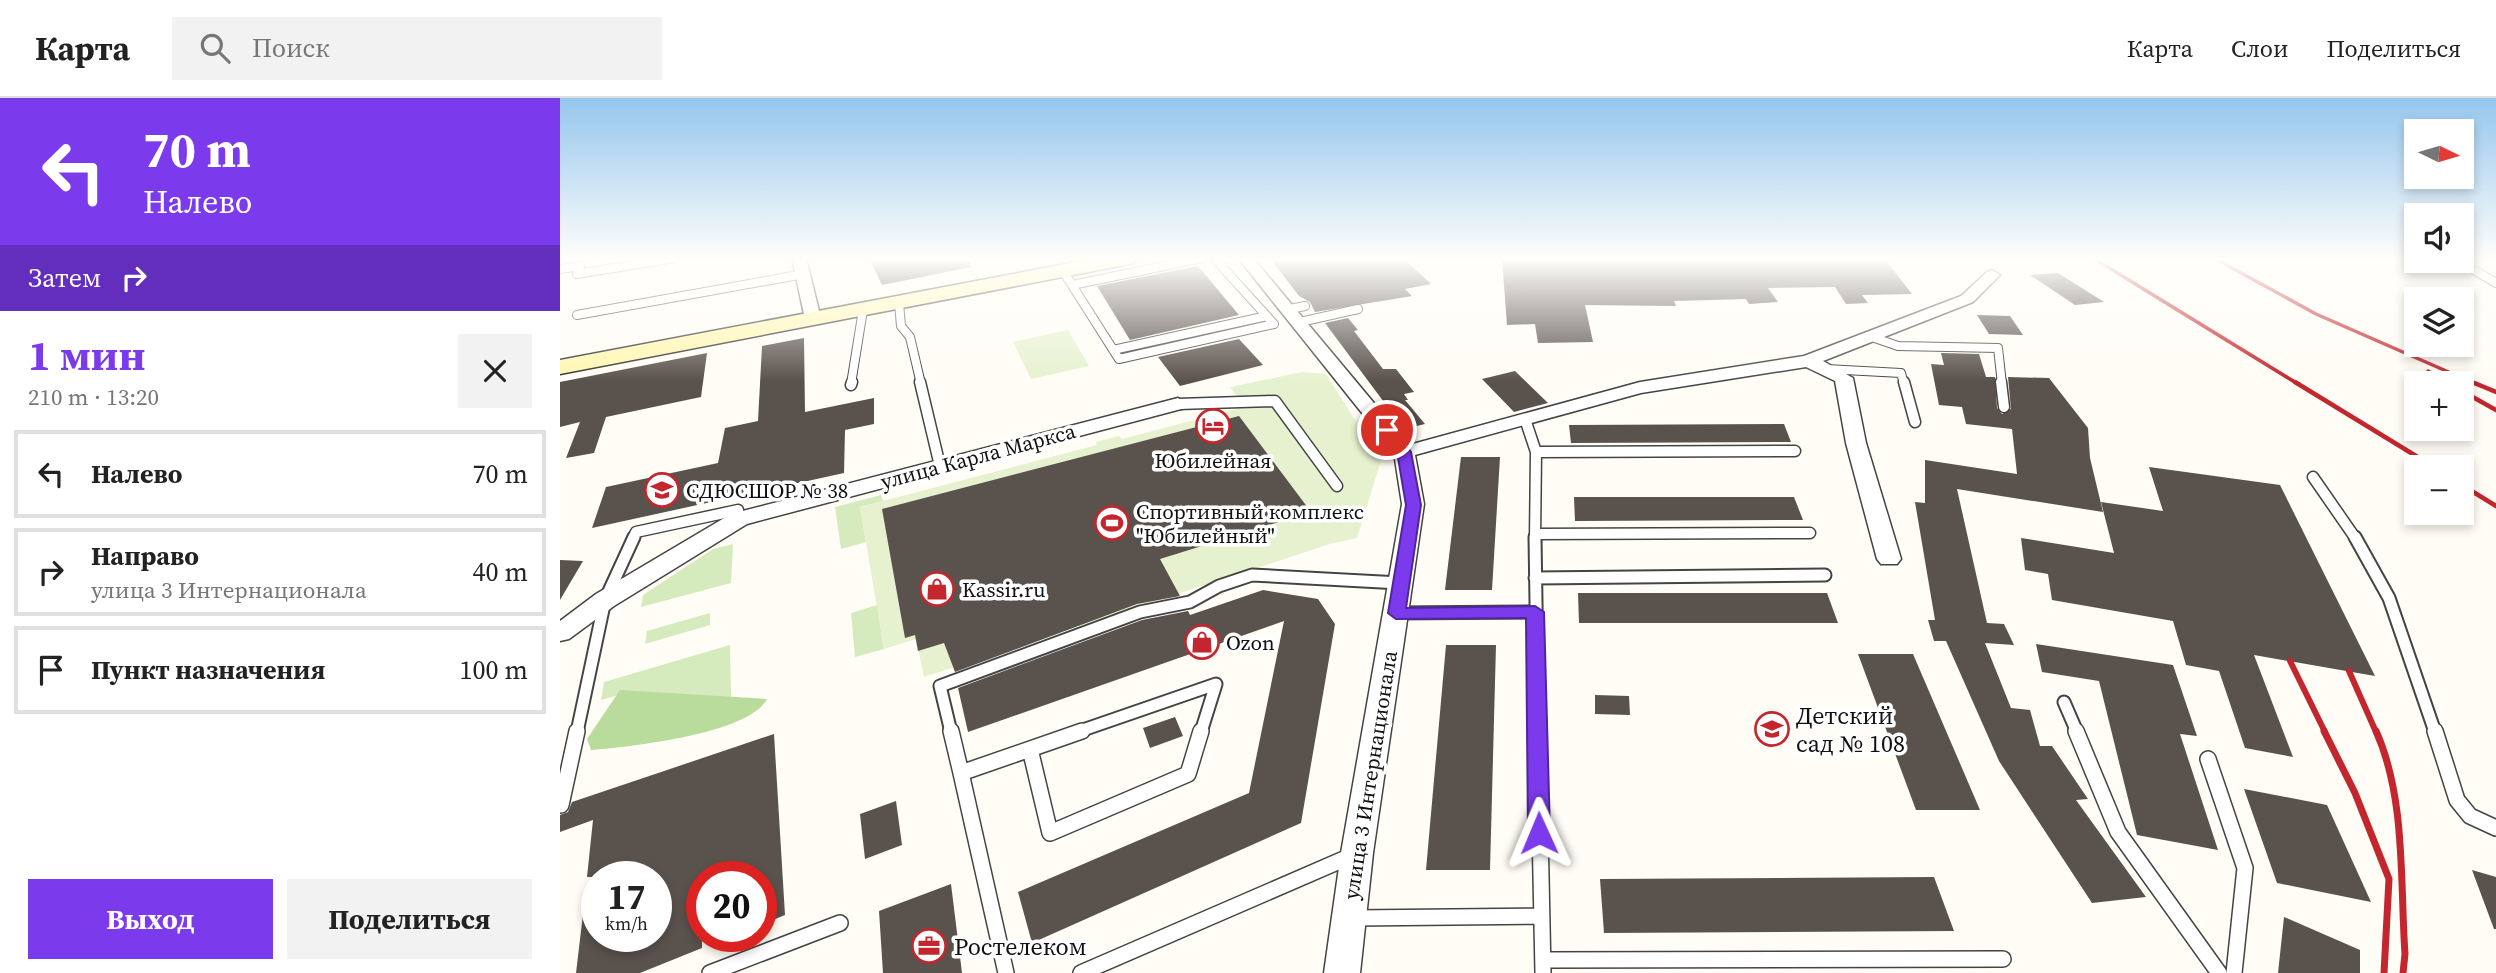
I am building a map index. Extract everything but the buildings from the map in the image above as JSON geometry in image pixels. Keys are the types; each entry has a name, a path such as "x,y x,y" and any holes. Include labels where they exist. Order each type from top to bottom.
{"street":[{"path":"809,299 813,319"},
{"path":"560,367 928,299"},
{"name":"улица 3 Интернационала","path":"1278,299 1404,452 1413,505 1357,853 1342,973"},
{"path":"1404,452 1640,388 1817,365 1870,336 1967,299"},
{"path":"1817,365 1844,378 1856,443 1889,559"},
{"name":"улица Карла Маркса","path":"560,633 605,600 739,519 1178,404"}],"lane":[{"path":"577,315 667,299"},
{"path":"1080,299 1113,350 1290,313 1358,309"},
{"path":"1270,299 1290,313"},
{"path":"900,303 901,326 910,337 940,466"},
{"path":"852,385 863,310"},
{"path":"1870,336 1898,345 1998,348 2004,407"},
{"path":"1817,365 1901,373 1916,422"},
{"path":"1178,404 1275,401 1337,486"},
{"path":"1525,419 1536,452 1535,612 1543,966 2003,959"},
{"path":"1536,452 1795,451"},
{"path":"2313,477 2337,509 2388,596 2409,648 2457,800 2470,816 2496,828"},
{"path":"561,805 566,755 605,600 636,532 738,510 739,519"},
{"path":"1535,534 1810,533"},
{"path":"1006,973 940,686 1140,612 1190,602 1219,586 1252,575 1401,583"},
{"path":"1535,578 1825,575"},
{"path":"1396,613 1535,612"},
{"path":"961,773 1216,684 1188,774 1050,833 1030,750"},
{"path":"2064,702 2118,832 2219,973"},
{"path":"2208,759 2245,868 2234,973"},
{"path":"1081,973 1357,853"},
{"path":"1348,918 1540,916"},
{"path":"709,973 840,923"}],"green space":[{"path":"1068,330 1089,366 1031,379 1013,342"},
{"name":"Спортивный комплекс \"Юбилейный\"","path":"1302,372 1326,374 1381,461 1357,538 1330,544 924,677 916,639 884,649 860,507 1097,445 1096,442 1119,436 1122,439 1244,407 1230,387"},
{"path":"881,495 883,501 860,507 866,542 841,549 835,507"},
{"path":"733,544 731,583 641,607 643,595 713,549"},
{"path":"877,605 884,649 855,657 851,613"},
{"path":"710,613 710,625 645,644 647,631"},
{"path":"730,645 731,697 619,695 601,700 604,682"},
{"path":"620,690 767,699 756,711 714,730 659,742 591,750 587,739"}],"railway":[{"path":"2159,299 2298,384"},
{"path":"2288,299 2316,314 2476,384"},
{"path":"2295,382 2414,455"},
{"path":"2474,383 2496,392"},
{"path":"2474,398 2496,410"},
{"path":"2474,492 2496,506"},
{"path":"2290,661 2325,732"},
{"path":"2349,671 2376,732"},
{"path":"2324,731 2355,793 2389,879 2384,973"},
{"path":"2376,731 2386,757 2397,812 2402,869 2405,954 2403,973"}],"place":[{"name":"Юбилейная","path":"1213,426"},
{"name":"СДЮСШОР № 38","path":"662,490"},
{"name":"Спортивный комплекс \"Юбилейный\"","path":"1112,523"},
{"name":"Kassir.ru","path":"937,589"},
{"name":"Ozon","path":"1202,642"},
{"name":"Детский сад № 108","path":"1772,729"},
{"name":"Ростелеком","path":"929,946"}],"route":[{"path":"1387,430 1404,452 1413,505 1396,613 1535,612 1539,833"}]}
